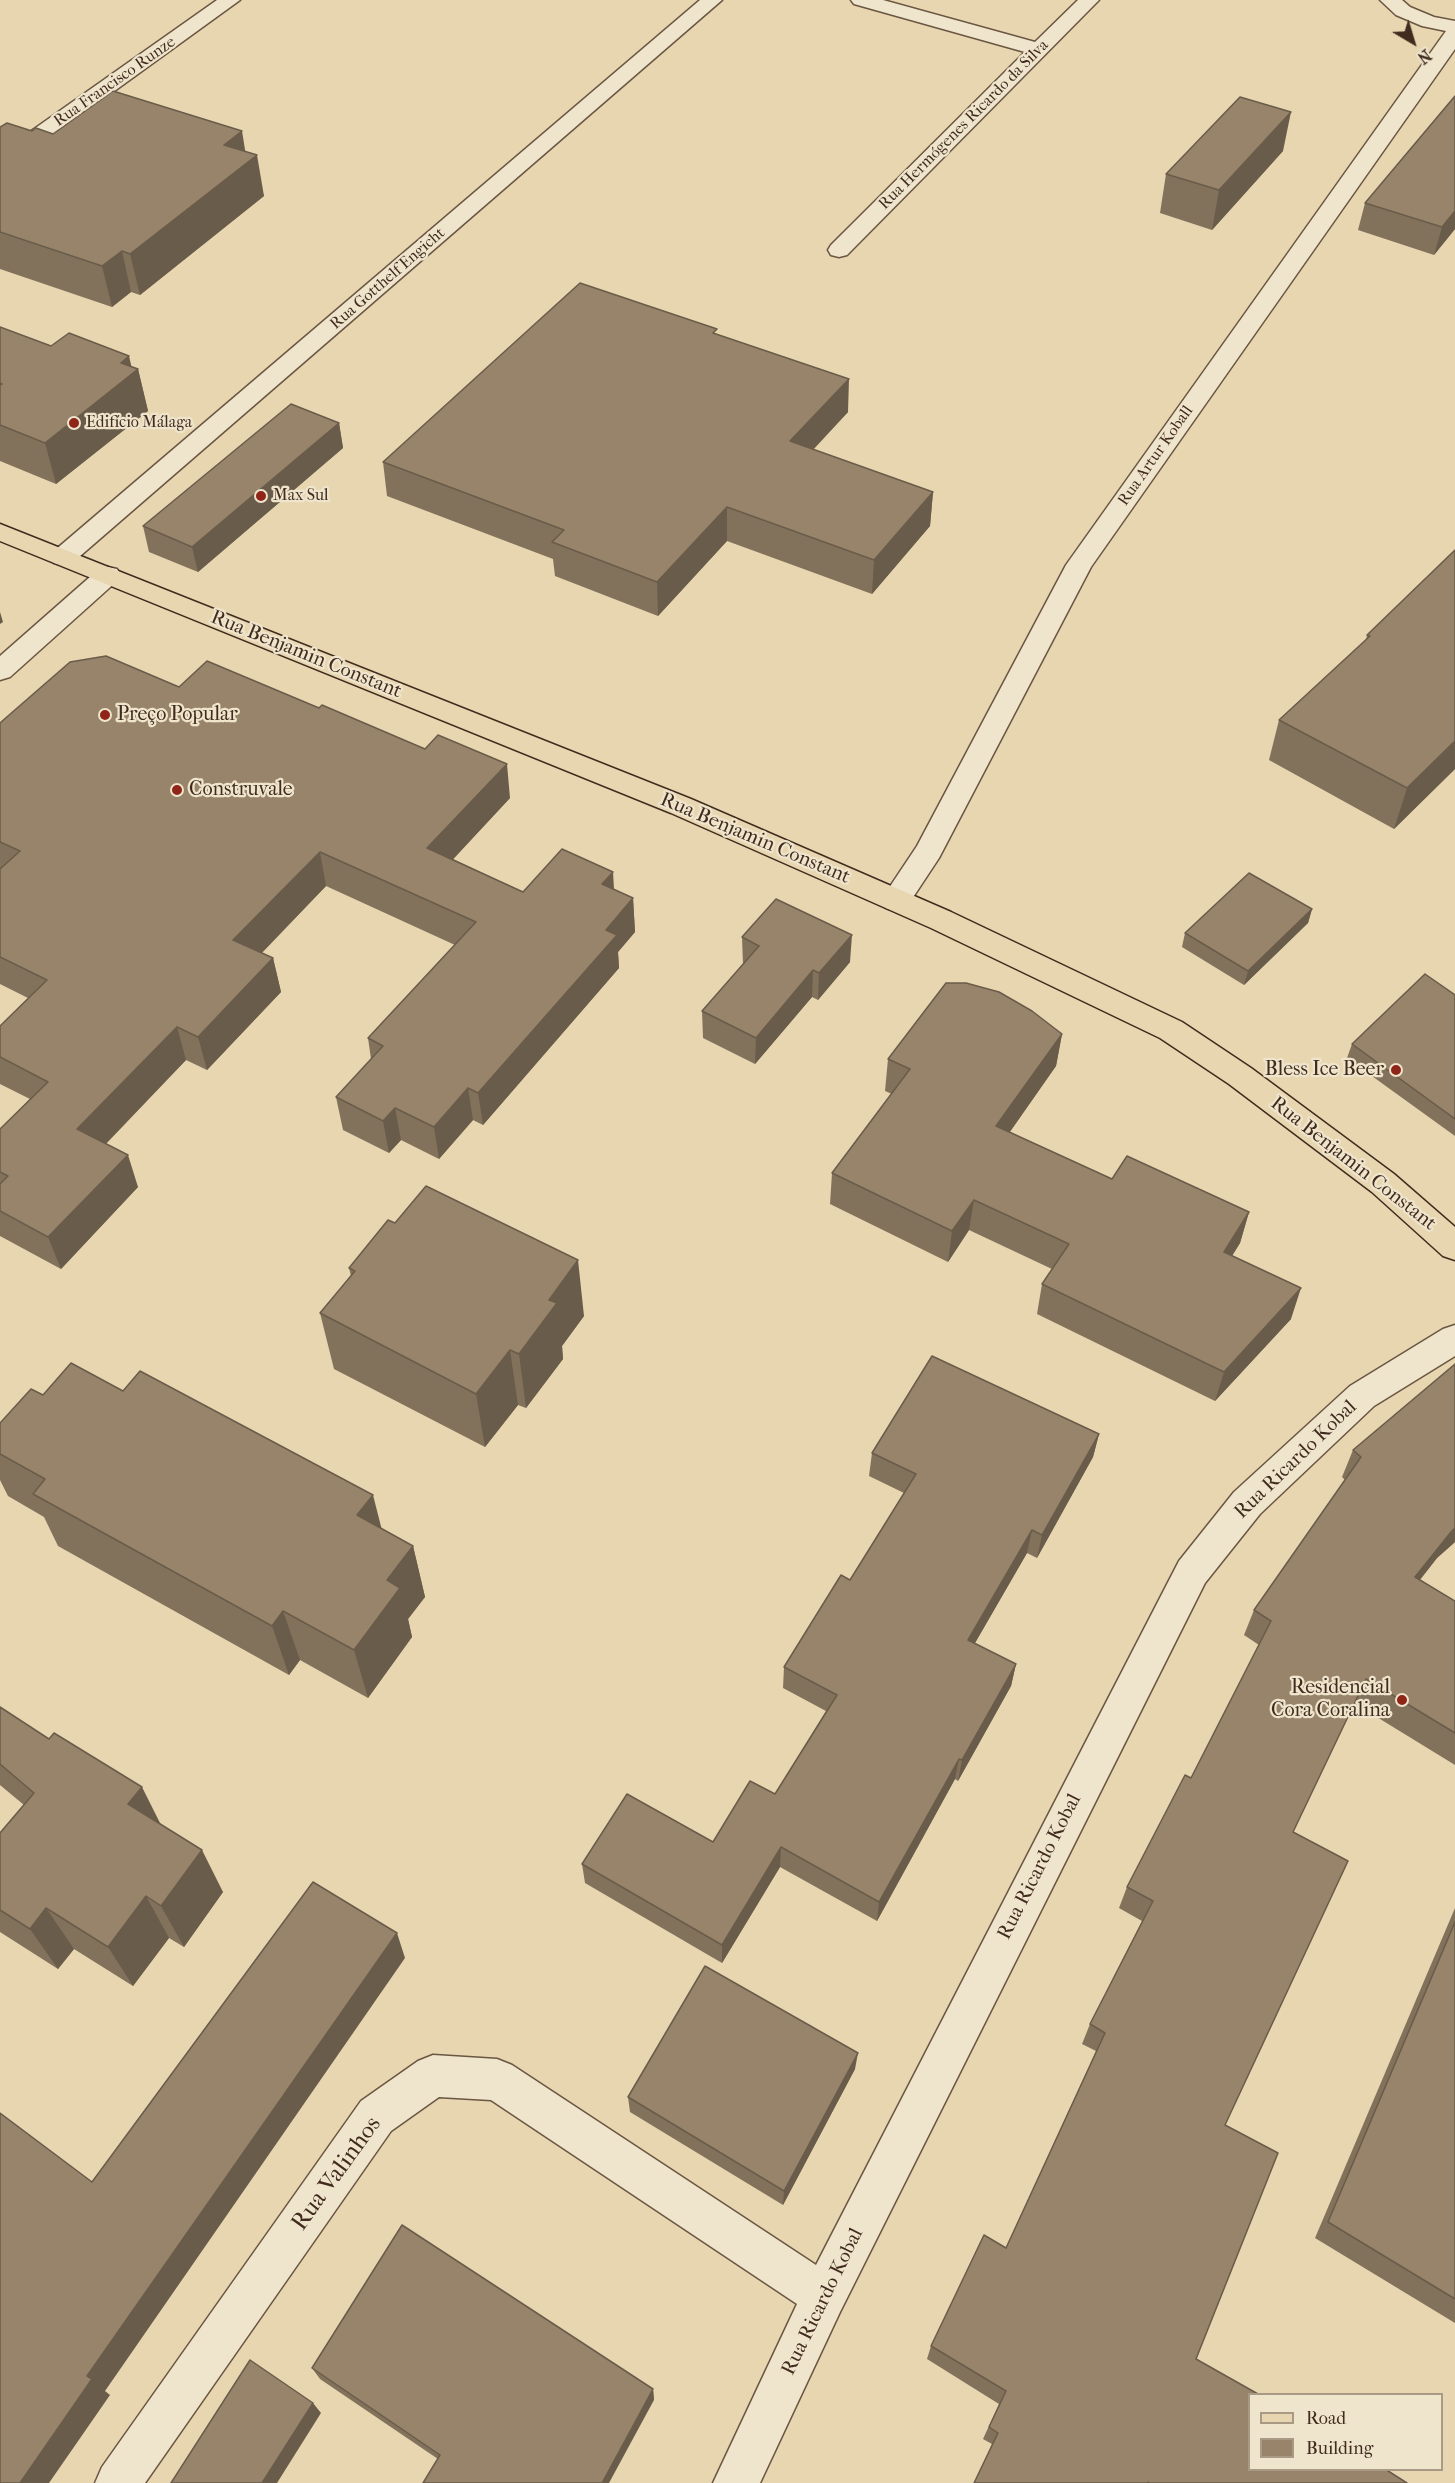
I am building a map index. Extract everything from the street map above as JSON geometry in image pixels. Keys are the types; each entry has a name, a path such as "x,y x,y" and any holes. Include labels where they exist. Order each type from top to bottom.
{"main road":[{"name":"Rua Benjamin Constant","path":"0,532 681,806 1050,970 1172,1030 1240,1076 1383,1183 1455,1247"}],"street":[{"name":"Rua Francisco Runze","path":"0,163 230,0"},
{"name":"Rua Gotthelf Engicht","path":"63,556 712,0"},
{"path":"861,0 1039,50"},
{"name":"Rua Hermógenes Ricardo da Silva","path":"839,250 1089,0"},
{"path":"1390,0 1403,11 1420,19 1455,27"},
{"name":"Rua Artur Koball","path":"896,900 929,851 1079,565 1455,34"},
{"path":"0,671 108,575"},
{"name":"Rua Ricardo Kobal","path":"736,2483 824,2296 1192,1572 1247,1503 1362,1396 1455,1339"},
{"name":"Rua Valinhos","path":"118,2483 376,2116 433,2076 497,2080 824,2296"}],"building":[{"path":"113,91 242,131 224,145 257,155 130,254 122,251 102,266 0,232 0,127 7,123 32,131 36,128 53,134"},
{"path":"1455,96 1455,211 1442,227 1365,203"},
{"path":"1240,97 1291,112 1219,190 1166,174"},
{"path":"580,283 717,329 713,333 849,379 790,441 933,492 874,560 727,507 657,582 552,542 564,530 383,462"},
{"path":"0,327 51,346 69,333 129,356 121,363 138,369 45,443 0,425 0,385 2,384 0,383"},
{"path":"291,404 339,423 192,547 143,526"},
{"path":"1455,550 1455,741 1407,788 1279,720 1370,636 1367,635"},
{"path":"106,656 179,687 207,661 319,708 322,705 425,749 438,735 507,764 427,848 523,892 562,849 613,872 602,884 633,898 606,930 617,935 478,1093 468,1088 434,1127 395,1108 383,1121 336,1097 383,1046 368,1038 476,922 320,852 233,940 273,958 198,1037 177,1027 77,1129 128,1155 48,1237 0,1211 0,1184 8,1176 0,1172 0,1129 48,1082 0,1057 0,1026 47,980 0,957 0,869 20,851 0,842 0,723 70,662"},
{"path":"1249,873 1312,909 1248,971 1185,933"},
{"path":"776,899 852,935 819,973 813,970 756,1038 702,1011 759,946 742,937"},
{"path":"1425,974 1455,995 1455,1119 1352,1044"},
{"path":"946,983 966,983 999,992 1032,1011 1062,1034 996,1126 1112,1179 1127,1156 1249,1212 1224,1252 1301,1288 1224,1372 1042,1284 1069,1244 974,1200 952,1231 832,1173 910,1069 888,1059"},
{"path":"426,1186 578,1260 549,1300 557,1303 519,1354 510,1350 476,1394 320,1313 355,1271 349,1268 388,1220 395,1223"},
{"path":"932,1356 1099,1434 1042,1535 1032,1530 968,1640 1016,1664 962,1760 959,1759 879,1902 781,1847 722,1945 582,1864 627,1794 713,1842 750,1781 775,1794 837,1695 784,1667 841,1575 850,1580 916,1474 872,1453"},
{"path":"71,1363 123,1391 140,1371 373,1495 357,1515 413,1546 387,1580 400,1588 354,1650 283,1611 272,1626 33,1494 45,1479 0,1454 0,1423 31,1389 43,1395"},
{"path":"1455,1364 1455,1528 1415,1577 1455,1601 1455,1733 1366,1679 1293,1832 1348,1861 1225,2125 1278,2153 1196,2359 1256,2393 1248,2393 1248,2471 1388,2471 1407,2483 974,2483 998,2433 989,2427 1006,2391 931,2346 984,2235 1006,2248 1105,2033 1090,2024 1153,1901 1127,1887 1185,1775 1191,1778 1271,1621 1254,1610 1361,1457 1353,1450"},
{"path":"0,1707 49,1739 54,1733 142,1787 128,1804 202,1850 161,1906 146,1896 108,1947 46,1908 30,1929 0,1910 0,1833 34,1793 0,1764"},
{"path":"313,1882 397,1933 87,2376 92,2379 20,2483 0,2483 0,2113 92,2182"},
{"path":"1455,1922 1455,2299 1328,2222"},
{"path":"705,1966 858,2053 784,2191 628,2097"},
{"path":"402,2225 653,2389 602,2483 423,2483 440,2455 312,2368"},
{"path":"250,2360 313,2403 262,2483 171,2483"}],"place":[{"name":"Edifício Málaga","path":"74,423"},
{"name":"Max Sul","path":"261,496"},
{"name":"Preço Popular","path":"105,715"},
{"name":"Construvale","path":"177,790"},
{"name":"Bless Ice Beer","path":"1396,1070"},
{"name":"Residencial Cora Coralina","path":"1402,1700"}]}
